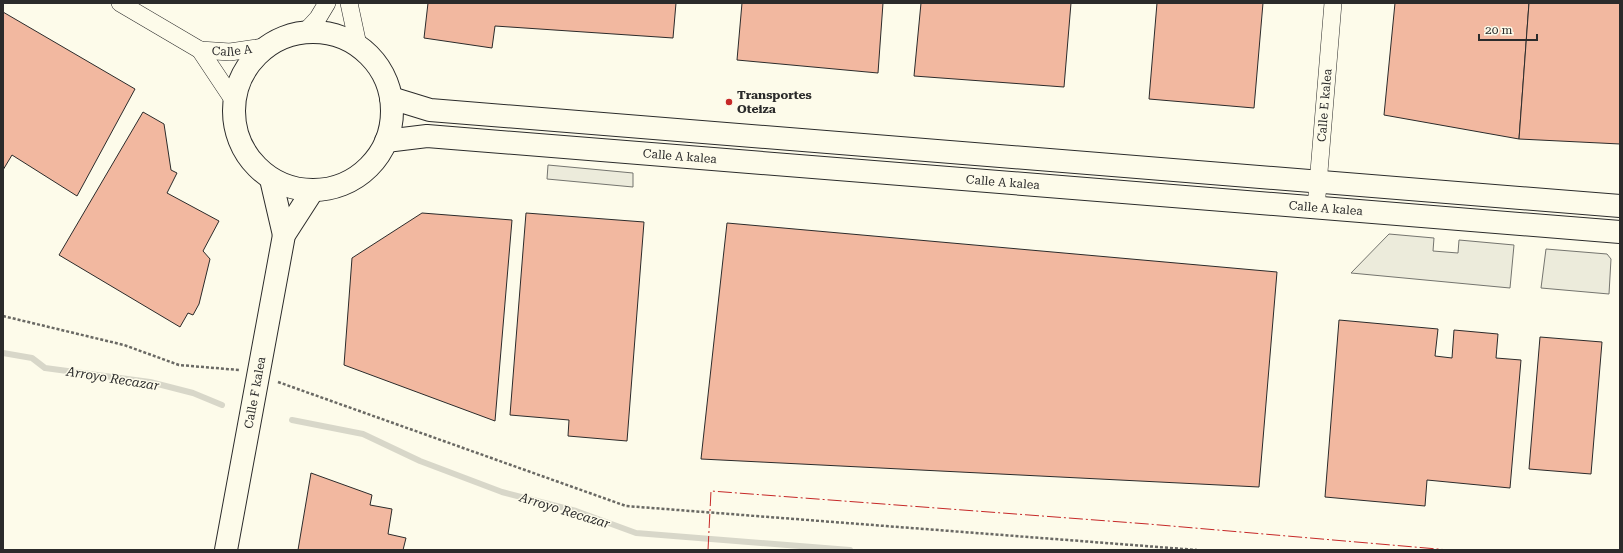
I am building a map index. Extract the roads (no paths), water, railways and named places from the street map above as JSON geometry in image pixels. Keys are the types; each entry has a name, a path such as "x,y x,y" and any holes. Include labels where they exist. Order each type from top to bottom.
{"street":[{"path":"120,3 200,50 234,101"},
{"path":"306,31 318,18 328,3"},
{"path":"349,3 358,45"},
{"name":"Calle E kalea","path":"1316,208 1332,3"},
{"path":"306,31 333,34 358,45 373,60 385,77 391,98 392,112 386,141 377,157 365,171 349,181 332,188 313,190 291,187 271,178 253,163 246,153 238,137 234,119 234,101 239,81 250,62 264,47 277,39 306,31"},
{"name":"Calle A","path":"200,50 230,52 264,47"},
{"path":"391,98 430,110 1620,206"},
{"name":"Calle A kalea","path":"386,141 427,136 1620,232"},
{"name":"Calle F kalea","path":"271,178 284,235"},
{"name":"Calle F kalea","path":"226,550 284,235 313,190"}],"waterway":[{"name":"Arroyo Recazar","path":"3,353 32,358 45,368 150,382 193,393 222,405"},
{"name":"Arroyo Recazar","path":"292,420 363,434 420,461 502,492 576,511 636,533 850,550"}],"place":[{"name":"Transportes Oteiza","path":"729,102"}]}
